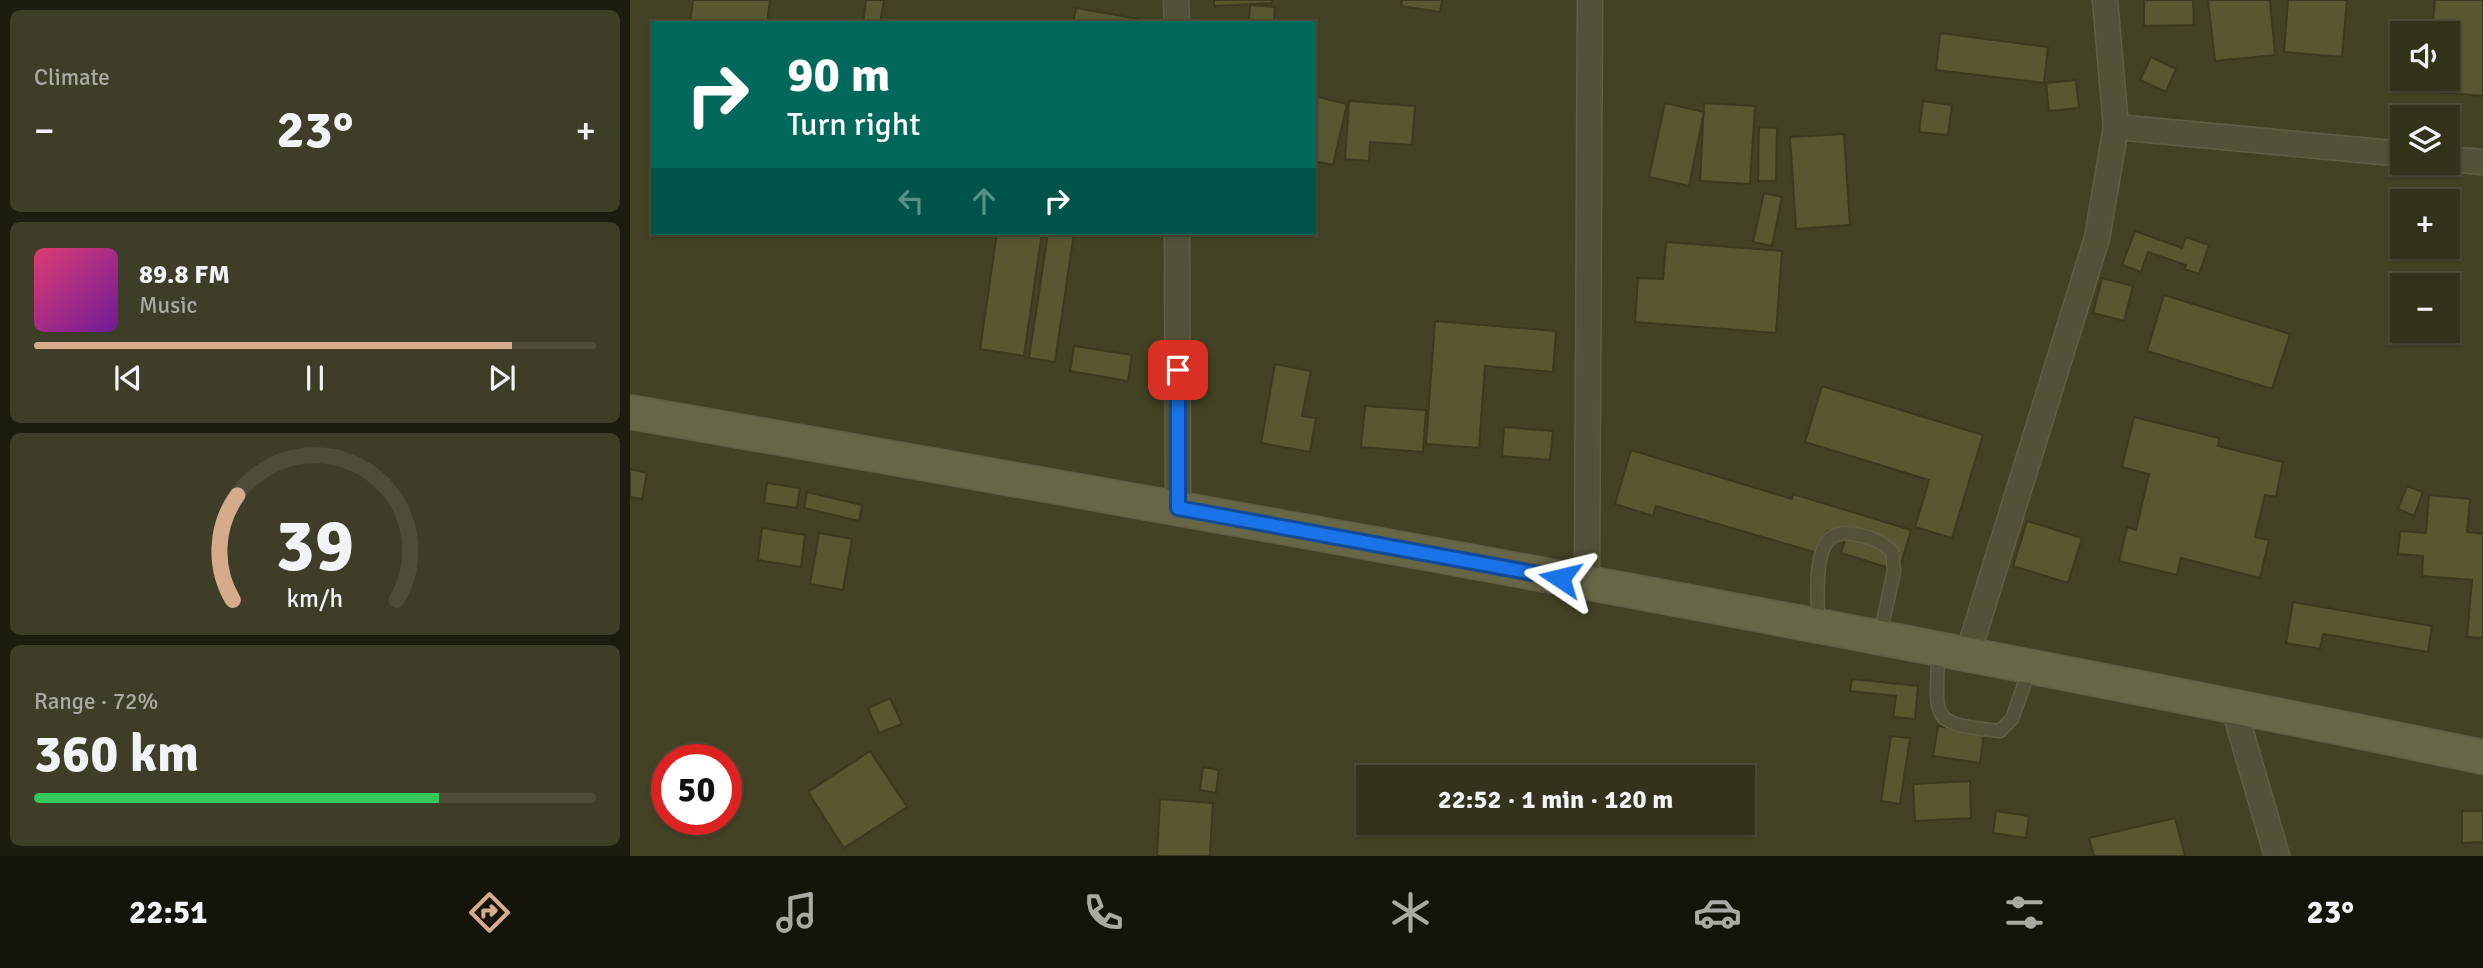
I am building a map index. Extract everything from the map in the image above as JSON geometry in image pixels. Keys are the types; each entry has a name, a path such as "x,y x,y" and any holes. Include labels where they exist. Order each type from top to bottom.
{"main road":[{"path":"630,412 1587,583 2233,705 2483,757"}],"street":[{"path":"1176,0 1177,21"},
{"path":"1587,583 1590,0"},
{"path":"1953,654 2097,238 2116,127 2105,0"},
{"path":"2116,127 2390,153"},
{"path":"2460,160 2483,162"},
{"path":"1177,235 1178,508"},
{"path":"2233,705 2277,856"}],"lane":[{"path":"1818,627 1820,559 1825,541 1834,533 1866,536 1876,538 1892,551 1894,571 1880,639"},
{"path":"1953,654 1937,706 1945,721 1954,726 2000,731 2012,719 2030,668"}],"building":[{"path":"693,0 770,0 767,21 690,21"},
{"path":"866,0 884,0 880,21 863,21"},
{"path":"1214,0 1272,0 1272,3 1214,6"},
{"path":"1402,0 1442,0 1440,12 1401,6"},
{"path":"2144,0 2193,0 2194,25 2144,26"},
{"path":"2208,0 2270,0 2275,55 2215,61"},
{"path":"2288,0 2347,0 2342,57 2284,52"},
{"path":"2435,0 2483,0 2483,96 2427,91 2460,91 2460,21 2433,21"},
{"path":"1250,5 1275,7 1274,21 1249,21"},
{"path":"1076,8 1139,19 1138,21 1073,21"},
{"path":"1940,33 2048,47 2044,83 1936,70"},
{"path":"2151,57 2176,69 2166,92 2140,80"},
{"path":"2076,80 2079,108 2049,111 2046,83"},
{"path":"1316,96 1347,104 1333,165 1316,161"},
{"path":"1349,101 1415,106 1412,145 1370,142 1369,161 1345,159"},
{"path":"1923,101 1952,105 1948,135 1919,132"},
{"path":"1665,103 1704,112 1689,186 1649,177"},
{"path":"1704,103 1755,106 1750,184 1700,181"},
{"path":"1759,127 1777,128 1776,181 1758,181"},
{"path":"1844,134 1850,225 1796,229 1790,137"},
{"path":"1764,193 1782,197 1772,246 1753,242"},
{"path":"2135,231 2182,248 2186,237 2209,245 2199,274 2184,269 2186,265 2148,252 2141,272 2122,265"},
{"path":"997,235 1042,235 1024,356 980,349"},
{"path":"1048,235 1074,235 1055,362 1029,358"},
{"path":"1666,242 1782,251 1776,333 1635,322 1638,278 1663,279"},
{"path":"2102,278 2133,286 2124,321 2093,313"},
{"path":"2164,295 2290,334 2272,389 2147,351"},
{"path":"1435,321 1556,331 1553,372 1485,366 1479,448 1426,444"},
{"path":"1074,346 1132,355 1128,381 1070,371"},
{"path":"1275,364 1311,371 1302,416 1316,418 1310,452 1261,443"},
{"path":"1822,386 1983,435 1952,538 1915,527 1929,480 1805,442"},
{"path":"1365,406 1426,410 1423,452 1361,447"},
{"path":"2134,417 2219,438 2218,446 2283,462 2276,497 2265,495 2255,537 2269,540 2260,578 2181,558 2177,575 2119,561 2127,527 2136,530 2149,474 2122,467"},
{"path":"1504,427 1553,431 1550,460 1502,456"},
{"path":"1631,450 1792,499 1793,494 1911,530 1899,571 1841,553 1846,537 1828,531 1821,554 1656,506 1653,516 1615,504"},
{"path":"630,469 647,473 642,499 630,497"},
{"path":"767,483 800,488 797,508 764,503"},
{"path":"2407,486 2423,492 2414,516 2398,509"},
{"path":"807,492 862,505 859,521 804,508"},
{"path":"2429,495 2470,499 2467,532 2483,534 2483,638 2467,637 2472,580 2422,576 2423,556 2398,554 2400,531 2426,533"},
{"path":"2027,521 2082,538 2068,583 2013,566"},
{"path":"762,528 805,535 801,567 758,560"},
{"path":"819,533 852,539 843,590 810,584"},
{"path":"2293,602 2432,626 2428,652 2323,634 2320,649 2286,643"},
{"path":"1852,679 1918,686 1915,719 1893,717 1896,696 1850,691"},
{"path":"890,698 902,724 879,733 868,708"},
{"path":"1938,726 1984,734 1980,763 1933,756"},
{"path":"1891,736 1910,738 1900,804 1881,801"},
{"path":"870,751 907,807 844,848 808,792"},
{"path":"1203,767 1219,770 1216,793 1200,790"},
{"path":"1970,781 1971,818 1915,821 1913,784"},
{"path":"1160,799 1213,803 1210,856 1157,856"},
{"path":"1996,811 2029,816 2026,838 1993,833"},
{"path":"2462,811 2483,811 2483,842 2462,843"},
{"path":"2175,818 2185,856 2094,856 2089,838"}],"route":[{"path":"1178,370 1178,508 1560,578"}]}
